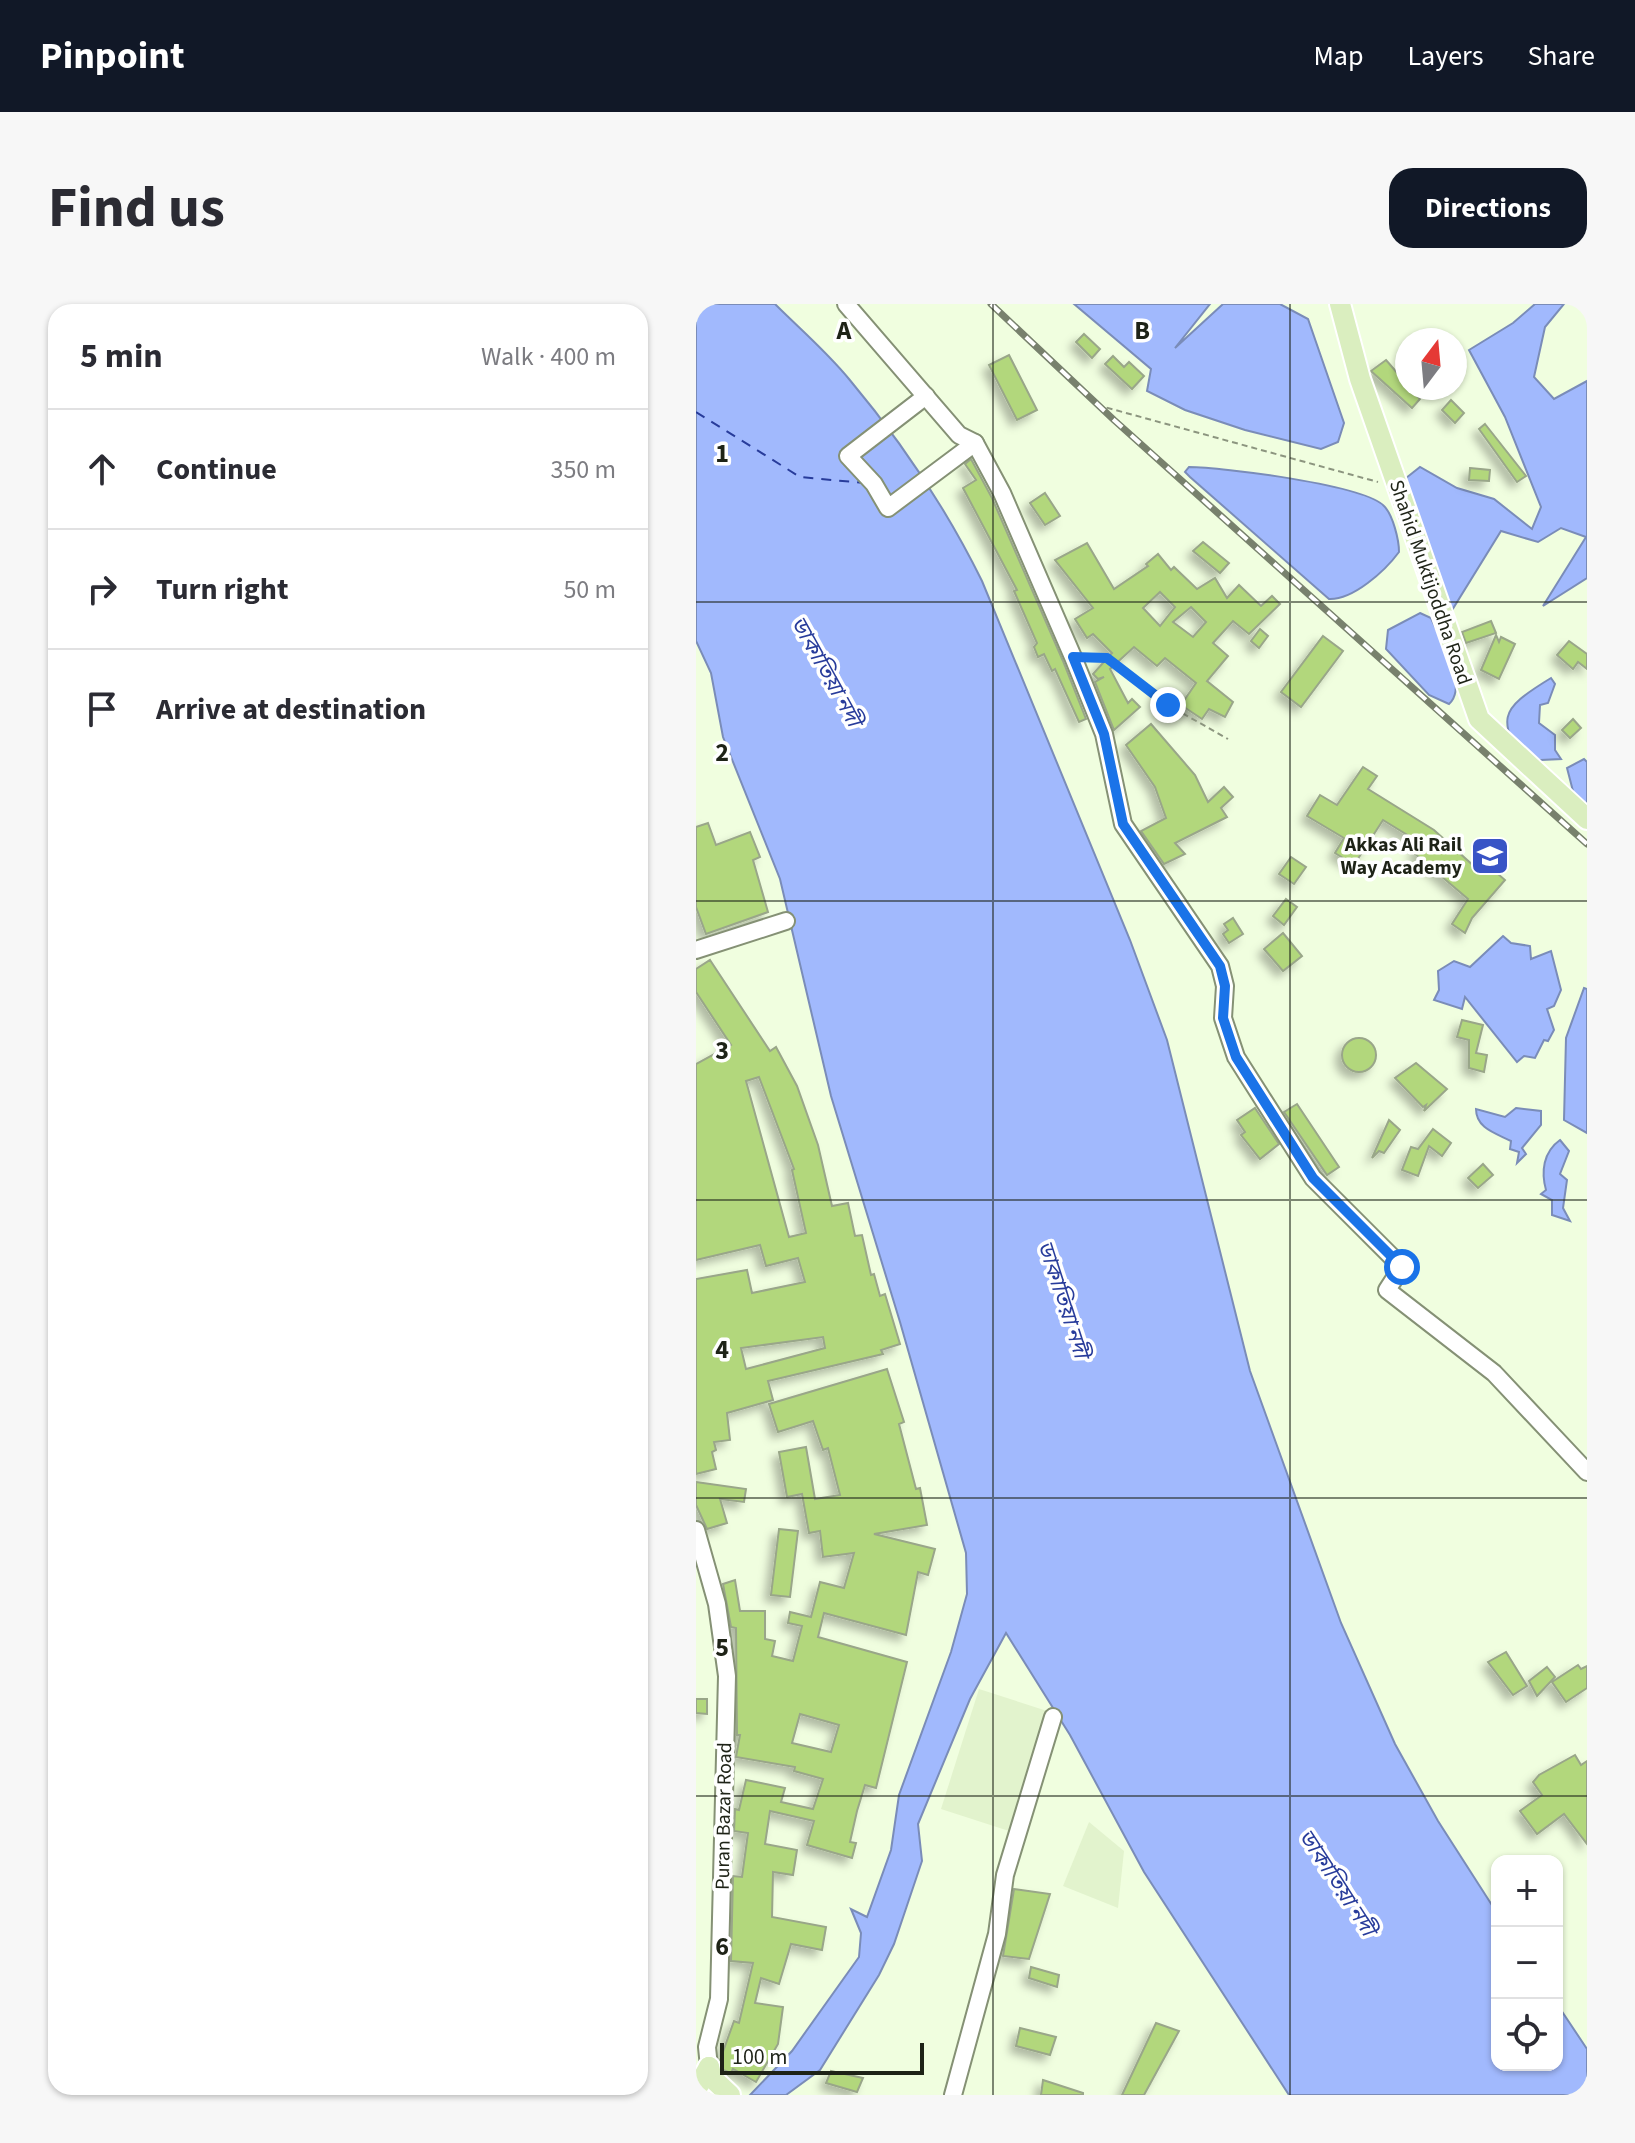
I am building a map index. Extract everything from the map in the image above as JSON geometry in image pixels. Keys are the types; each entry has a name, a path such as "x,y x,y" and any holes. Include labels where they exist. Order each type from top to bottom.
{"main road":[{"name":"Shahid Muktijoddha Road","path":"1340,304 1360,379 1479,719 1587,819"},
{"path":"696,2090 709,2067"},
{"path":"709,2067 712,2078 730,2095"}],"street":[{"path":"846,304 959,435 975,443 1002,493 1104,734 1123,824 1220,966 1225,986 1223,1018 1236,1057 1253,1084 1313,1178 1402,1267 1387,1290 1494,1373 1587,1472"},
{"path":"926,396 848,456 874,484 888,508 975,443"},
{"path":"696,950 786,921"},
{"name":"Puran Bazar Road","path":"696,1530 717,1604 727,1676 719,1999 707,2047 709,2067"},
{"path":"953,2095 997,1934 1005,1875 1053,1717"}],"path":[{"path":"1097,405 1374,482 1397,485"},
{"path":"1073,657 1107,658 1168,705 1228,739"}],"shaded area":[{"path":"979,1689 1047,1711 1009,1831 941,1809"},
{"path":"1089,1822 1124,1851 1118,1908 1063,1886"}],"water":[{"name":"ডাকাতিয়া নদী","path":"696,304 775,304 832,359 887,426 953,527 982,581 1130,940 1167,1040 1250,1371 1341,1623 1395,1744 1438,1821 1491,1904 1491,2071 1563,2071 1563,2013 1587,2049 1587,2095 1289,2095 1144,1872 1070,1735 1006,1633 970,1699 918,1824 922,1861 894,1944 879,1975 820,2070 786,2095 750,2095 792,2051 859,1957 861,1933 851,1909 867,1917 891,1850 899,1795 951,1652 967,1594 966,1553 831,1096 780,879 723,737 711,673 696,641"},
{"path":"1074,304 1210,304 1175,348 1223,304 1280,304 1308,319 1344,423 1338,442 1321,449 1245,430 1185,410 1147,391 1151,369"},
{"path":"1535,304 1564,304 1545,327 1534,377 1554,399 1587,381 1587,578 1543,606 1586,537 1561,528 1538,542 1501,531 1449,615 1406,478 1420,467 1457,488 1494,499 1532,529 1541,507 1505,417 1469,350 1513,323"},
{"path":"1189,467 1322,484 1371,498 1384,506 1390,515 1399,552 1386,568 1358,590 1329,599 1190,477 1185,472"},
{"path":"1420,613 1431,618 1451,662 1456,686 1449,704 1429,695 1386,649 1388,630"},
{"path":"1551,678 1555,684 1548,703 1540,705 1539,723 1555,735 1555,750 1561,759 1541,760 1529,772 1511,739 1508,717 1520,699"},
{"path":"1584,759 1587,762 1587,816 1561,799 1573,791 1567,768"},
{"path":"1503,936 1511,943 1530,946 1531,959 1551,951 1561,990 1554,1006 1547,1009 1554,1030 1548,1041 1544,1040 1535,1058 1524,1056 1517,1062 1465,997 1462,1009 1434,1000 1439,990 1438,971 1454,961 1470,967"},
{"path":"1584,988 1587,989 1587,1133 1564,1120 1566,1038"},
{"path":"1516,1108 1541,1111 1541,1125 1522,1148 1526,1154 1517,1163 1519,1152 1510,1149 1511,1141 1483,1125 1476,1109 1505,1117"},
{"path":"1560,1140 1569,1151 1560,1174 1567,1180 1563,1208 1570,1221 1552,1215 1552,1200 1541,1194 1546,1190 1544,1169 1547,1156"}],"building":[{"path":"1084,334 1100,349 1092,358 1076,342"},
{"path":"1009,355 1037,410 1017,420 989,365"},
{"path":"1113,356 1124,367 1129,362 1144,376 1132,389 1105,364"},
{"path":"1386,360 1395,370 1395,393 1371,371"},
{"path":"1403,400 1419,400 1412,408"},
{"path":"1451,400 1464,413 1455,423 1442,410"},
{"path":"1485,424 1526,476 1517,482 1479,429"},
{"path":"971,459 992,498 1063,661 1086,719 1079,722 1055,669 1052,671 1044,654 1038,657 1034,647 1037,643 1014,591 1017,590 963,488 976,480 965,464"},
{"path":"1470,468 1490,470 1489,481 1469,480"},
{"path":"1045,493 1060,516 1045,525 1030,503"},
{"path":"1203,542 1229,563 1220,573 1193,551"},
{"path":"1087,543 1114,589 1148,566 1146,564 1158,554 1171,570 1174,567 1197,589 1215,578 1227,598 1239,585 1261,606 1272,596 1280,604 1249,634 1233,621 1213,643 1228,656 1207,681 1233,702 1225,717 1209,709 1202,719 1181,705 1196,683 1165,658 1157,666 1134,647 1110,669 1128,703 1132,699 1140,707 1114,730 1095,682 1104,677 1098,679 1093,674 1112,653 1093,634 1087,638 1075,619 1093,608 1055,560","holes":["1160,592 1175,607 1160,626 1143,608","1191,607 1206,622 1193,637 1173,622"]},
{"path":"1491,621 1496,633 1466,643 1462,632"},
{"path":"1260,629 1268,636 1259,648 1251,641"},
{"path":"1496,635 1499,642 1501,637 1515,644 1499,679 1481,670"},
{"path":"1323,636 1343,651 1301,707 1281,692"},
{"path":"1569,641 1587,654 1587,669 1578,662 1573,669 1557,655"},
{"path":"1573,719 1581,728 1570,738 1562,730"},
{"path":"1151,724 1195,775 1208,802 1224,787 1233,797 1221,808 1227,817 1175,843 1185,854 1164,864 1141,831 1166,818 1155,787 1126,745"},
{"path":"1363,767 1377,776 1368,789 1434,830 1475,867 1482,860 1505,880 1472,918 1465,933 1452,924 1468,899 1414,853 1422,844 1383,820 1354,865 1335,853 1344,838 1307,816 1320,795 1337,805"},
{"path":"708,823 716,845 750,832 760,857 753,860 768,912 706,934 696,907 696,827"},
{"path":"1291,857 1306,867 1294,884 1279,874"},
{"path":"1286,899 1297,907 1284,925 1273,916"},
{"path":"1233,918 1243,934 1229,943 1223,934 1228,930 1224,924"},
{"path":"1283,933 1302,956 1283,971 1264,949"},
{"path":"710,960 770,1051 776,1047 797,1086 818,1145 832,1206 848,1203 855,1236 862,1235 871,1275 874,1274 880,1296 885,1294 900,1344 881,1350 883,1354 768,1381 773,1400 727,1413 730,1440 714,1442 716,1450 712,1452 716,1469 696,1474 696,1279 747,1270 752,1293 805,1282 798,1258 766,1266 760,1245 696,1260 696,1064 731,1045 696,992 696,969","holes":["759,1077 794,1169 806,1233 789,1237 746,1081","823,1337 825,1348 746,1369 741,1348"]},
{"path":"1462,1020 1483,1025 1476,1053 1487,1055 1484,1072 1469,1068 1469,1040 1457,1037"},
{"path":"1359,1038 1371,1043 1376,1055 1371,1067 1359,1072 1347,1067 1342,1055 1347,1043"},
{"path":"1416,1063 1447,1089 1424,1111 1426,1105 1423,1107 1395,1078"},
{"path":"1297,1104 1339,1167 1327,1175 1284,1112"},
{"path":"1255,1108 1279,1144 1260,1159 1241,1135 1245,1132 1237,1120"},
{"path":"1389,1120 1400,1130 1384,1153 1379,1151 1372,1158"},
{"path":"1433,1129 1451,1143 1442,1156 1429,1146 1418,1176 1402,1170 1411,1147 1418,1149"},
{"path":"1483,1164 1493,1175 1478,1188 1468,1178"},
{"path":"887,1369 904,1422 899,1424 916,1489 920,1488 927,1525 874,1534 935,1549 928,1575 918,1572 906,1635 824,1613 818,1637 907,1662 876,1788 865,1785 857,1811 850,1842 856,1843 852,1858 807,1845 814,1821 770,1811 765,1844 797,1850 793,1875 773,1872 772,1917 826,1927 822,1950 791,1944 779,1984 761,1978 755,2003 783,2007 778,2044 756,2082 733,2069 731,2073 723,2070 720,2060 734,2021 739,2023 753,1963 731,1961 733,1876 742,1877 748,1833 734,1831 735,1809 739,1810 746,1780 785,1788 781,1802 813,1809 823,1779 794,1771 795,1767 736,1757 740,1735 737,1735 736,1628 731,1627 723,1584 735,1580 740,1611 765,1611 765,1639 775,1641 772,1656 793,1661 802,1626 788,1623 790,1612 811,1617 820,1582 844,1588 854,1553 823,1557 820,1531 809,1533 802,1494 787,1497 779,1452 806,1447 815,1499 840,1495 828,1448 823,1450 813,1421 778,1432 769,1404","holes":["800,1714 839,1725 831,1752 792,1743"]},
{"path":"696,1482 746,1489 744,1502 720,1499 727,1523 707,1529 696,1505"},
{"path":"779,1529 798,1531 790,1597 771,1595"},
{"path":"1506,1652 1527,1686 1513,1695 1488,1662"},
{"path":"1578,1665 1581,1669 1587,1666 1587,1688 1566,1702 1552,1682"},
{"path":"1547,1667 1555,1677 1537,1696 1529,1681"},
{"path":"696,1699 707,1699 707,1714 696,1713"},
{"path":"1575,1755 1581,1765 1587,1761 1587,1844 1564,1814 1537,1834 1520,1811 1542,1795 1533,1782 1539,1775"},
{"path":"1014,1889 1050,1894 1029,1959 1003,1956"},
{"path":"1031,1967 1059,1975 1057,1987 1029,1978"},
{"path":"1156,2023 1179,2031 1144,2095 1122,2095"},
{"path":"1020,2028 1056,2037 1050,2055 1016,2046"},
{"path":"831,2071 863,2078 857,2092 826,2083"},
{"path":"1043,2080 1083,2093 1083,2095 1041,2095"}],"ferry route":[{"path":"696,412 800,477 864,483"}],"railway":[{"path":"991,304 1114,420 1587,844"}],"place":[{"name":"Akkas Ali Rail Way Academy","path":"1490,856"}],"route":[{"path":"1168,705 1107,658 1073,657 1104,734 1123,824 1220,966 1225,986 1223,1018 1236,1057 1313,1178 1402,1267"}]}
